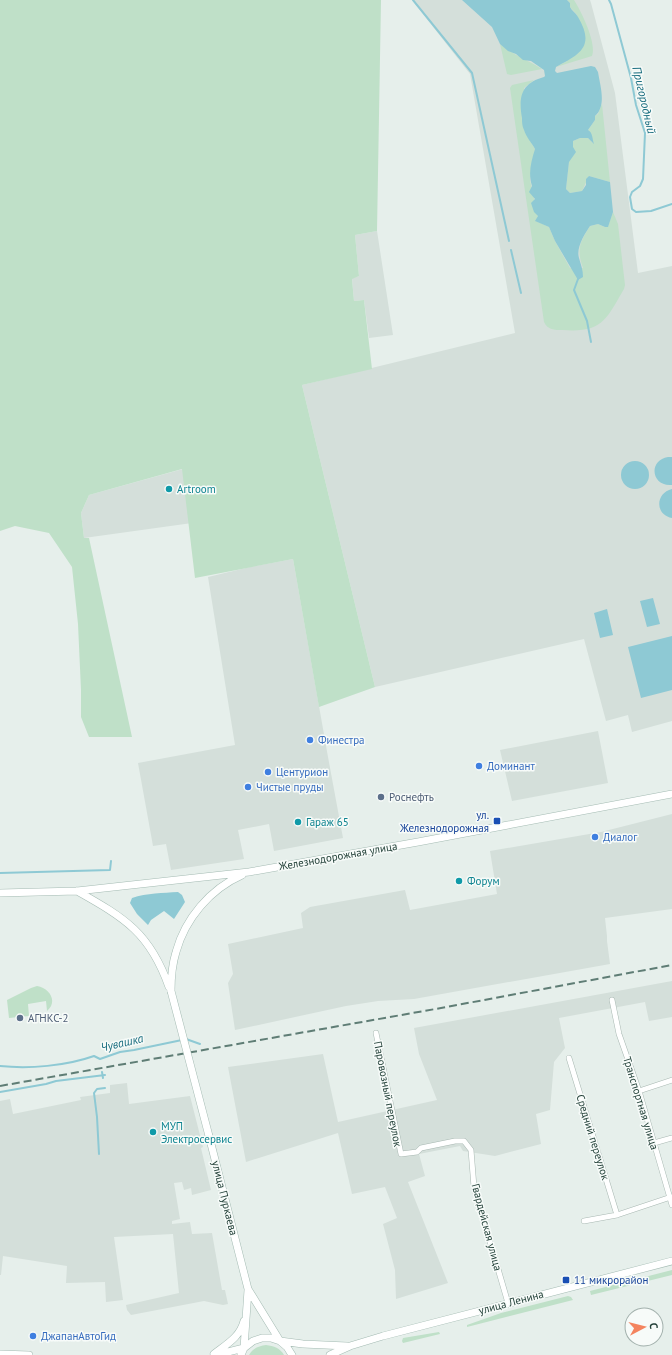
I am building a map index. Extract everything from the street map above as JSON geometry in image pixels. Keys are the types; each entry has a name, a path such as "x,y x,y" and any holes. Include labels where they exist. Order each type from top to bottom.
{"main road":[{"name":"Железнодорожная улица","path":"0,893 77,891 249,872 672,794"},
{"path":"170,991 176,951 194,914 207,898 220,887 234,878 249,872"},
{"name":"улица Пуркаева","path":"77,891 126,920 141,935 154,952 164,971 209,1136 248,1289"},
{"name":"улица Ленина","path":"350,1346 672,1261"},
{"path":"241,1355 244,1348 248,1289"},
{"path":"248,1289 280,1341 287,1347 292,1355"},
{"path":"212,1355 232,1341 239,1333 243,1323 247,1303"},
{"path":"216,1355 244,1348 253,1341 262,1338 326,1346 350,1346"},
{"path":"330,1355 350,1346"},
{"path":"0,1354 29,1355"}],"street":[{"name":"Транспортная улица","path":"612,1000 619,1034 639,1091 672,1205"},
{"name":"Паровозный переулок","path":"376,1033 401,1154 417,1152 421,1148 455,1141 464,1141 472,1150"},
{"name":"Средний переулок","path":"569,1058 617,1215"},
{"path":"639,1091 672,1080"},
{"path":"654,1143 672,1138"},
{"name":"Гвардейская улица","path":"472,1150 474,1186 508,1304"},
{"path":"584,1221 617,1215 671,1198"}],"shaded area":[{"path":"412,0 590,0 615,93 638,273 672,266 672,721 632,732 628,715 606,721 584,639 375,687 302,385 515,333 470,74"},
{"path":"377,231 393,335 369,338 364,300 354,301 352,278 359,276 355,235"},
{"path":"183,469 192,523 84,538 81,513 89,495"},
{"path":"293,559 343,838 274,851 269,824 238,830 244,859 171,870 166,844 153,846 138,763 235,745 208,577"},
{"path":"598,731 608,783 512,801 500,750"},
{"path":"672,814 672,909 605,918 610,964 414,999 378,1001 346,1006 235,1030 228,983 233,974 228,944 303,928 301,913 310,907 405,890 410,910 497,894 490,851 601,832"},
{"path":"672,981 672,1017 649,1021 645,1002 559,1018 565,1048 554,1062 550,1110 536,1114 541,1144 495,1156 463,1151 460,1146 419,1154 425,1176 408,1182 448,1283 396,1299 395,1270 383,1224 397,1218 385,1187 352,1194 338,1133 246,1162 228,1067 323,1054 338,1122 437,1100 419,1054 414,1028"},
{"path":"127,1083 129,1104 190,1096 203,1147 201,1148 211,1190 192,1195 191,1188 184,1190 182,1182 174,1183 180,1219 172,1221 172,1224 190,1222 192,1234 212,1233 222,1290 225,1290 228,1304 223,1305 204,1301 131,1315 127,1310 126,1305 179,1293 173,1234 114,1237 123,1300 106,1302 105,1282 66,1283 67,1266 3,1256 0,1275 0,1101 10,1099 13,1114 81,1100 80,1097 110,1093 110,1085"}],"green space":[{"path":"0,0 381,0 377,231 355,235 359,276 352,279 354,301 364,300 372,369 302,385 375,687 319,707 293,559 195,578 182,469 89,495 81,513 84,538 89,538 132,737 89,737 81,717 78,624 72,567 49,533 15,526 0,531"},
{"path":"567,0 574,0 588,27 593,50 592,56 556,67 567,61 577,15 570,7 570,3"},
{"path":"500,44 542,69 511,75 507,74"},
{"path":"534,80 524,88 524,130 535,149 530,180 538,216 536,221 549,227 570,268 583,268 580,256 580,246 590,226 598,224 605,227 608,226 613,212 618,224 625,285 624,289 607,316 594,327 586,329 554,330 547,327 544,322 510,88 512,85"},
{"path":"602,104 610,182 589,176 582,191 570,193 566,189 573,141 580,138 588,138 593,143 588,130 595,120 595,116 598,114"},
{"path":"37,986 46,989 51,996 52,1004 47,1011 46,1001 28,1004 29,1016 9,1018 7,1000"},
{"path":"672,1270 672,1275 591,1295 590,1291"},
{"path":"568,1296 573,1300 467,1327 467,1325 501,1313"},
{"path":"439,1332 440,1334 403,1343 402,1341 403,1338"},
{"path":"266,1345 276,1348 284,1355 249,1355 256,1348"}],"water":[{"path":"462,0 567,0 583,27 585,42 583,48 572,58 556,67 555,71 557,73 591,66 595,67 598,72 602,101 599,112 595,116 595,120 588,130 592,134 594,144 588,138 580,138 573,141 573,147 576,152 569,162 566,189 570,193 582,191 586,185 586,179 589,176 610,182 613,212 608,227 598,224 590,226 583,237 578,254 583,277 578,280 555,241 549,227 535,221 538,216 534,212 531,203 535,199 529,192 532,186 530,168 535,149 523,127 521,97 526,87 545,76 544,70 531,61 523,60 516,54 508,51 500,44 492,27"},
{"path":"668,457 672,457 672,485 660,482 656,478 655,473 657,463"},
{"path":"635,461 645,465 649,475 645,485 635,489 625,485 621,475 625,465"},
{"path":"672,489 672,518 662,513 659,504 662,495 666,491"},
{"path":"653,598 660,624 647,627 640,601"},
{"path":"607,609 613,635 600,638 594,613"},
{"path":"672,636 672,690 641,698 628,647"},
{"path":"178,892 182,895 185,902 174,919 164,911 151,920 148,925 137,914 130,903 132,898 138,896"}],"waterway":[{"path":"413,0 472,73 509,241"},
{"name":"Пригородный","path":"609,0 631,78 636,105 645,133 643,179 640,186 632,192 630,197 632,209 636,212 651,211 672,204"},
{"path":"511,250 521,293"},
{"path":"578,279 574,290 587,321 591,342"},
{"path":"0,873 110,870 111,861"},
{"name":"Чувашка","path":"186,1039 200,1044"},
{"name":"Чувашка","path":"0,1066 47,1066 72,1062 94,1056 100,1059 120,1052 182,1040"},
{"path":"102,1072 103,1078"},
{"path":"0,1092 56,1081 105,1075"},
{"path":"99,1154 94,1093 97,1089 105,1088"}],"railway":[{"path":"0,1086 441,1008 672,965"}],"place":[{"name":"Artroom","path":"169,489"},
{"name":"Финестра","path":"310,740"},
{"name":"Доминант","path":"479,766"},
{"name":"Центурион","path":"268,772"},
{"name":"Чистые пруды","path":"248,787"},
{"name":"Роснефть","path":"381,797"},
{"name":"ул. Железнодорожная","path":"497,821"},
{"name":"Гараж 65","path":"298,822"},
{"name":"Диалог","path":"595,837"},
{"name":"Форум","path":"459,881"},
{"name":"АГНКС-2","path":"20,1018"},
{"name":"МУП Электросервис","path":"153,1132"},
{"name":"11 микрорайон","path":"566,1280"},
{"name":"ДжапанАвтоГид","path":"33,1336"}]}
